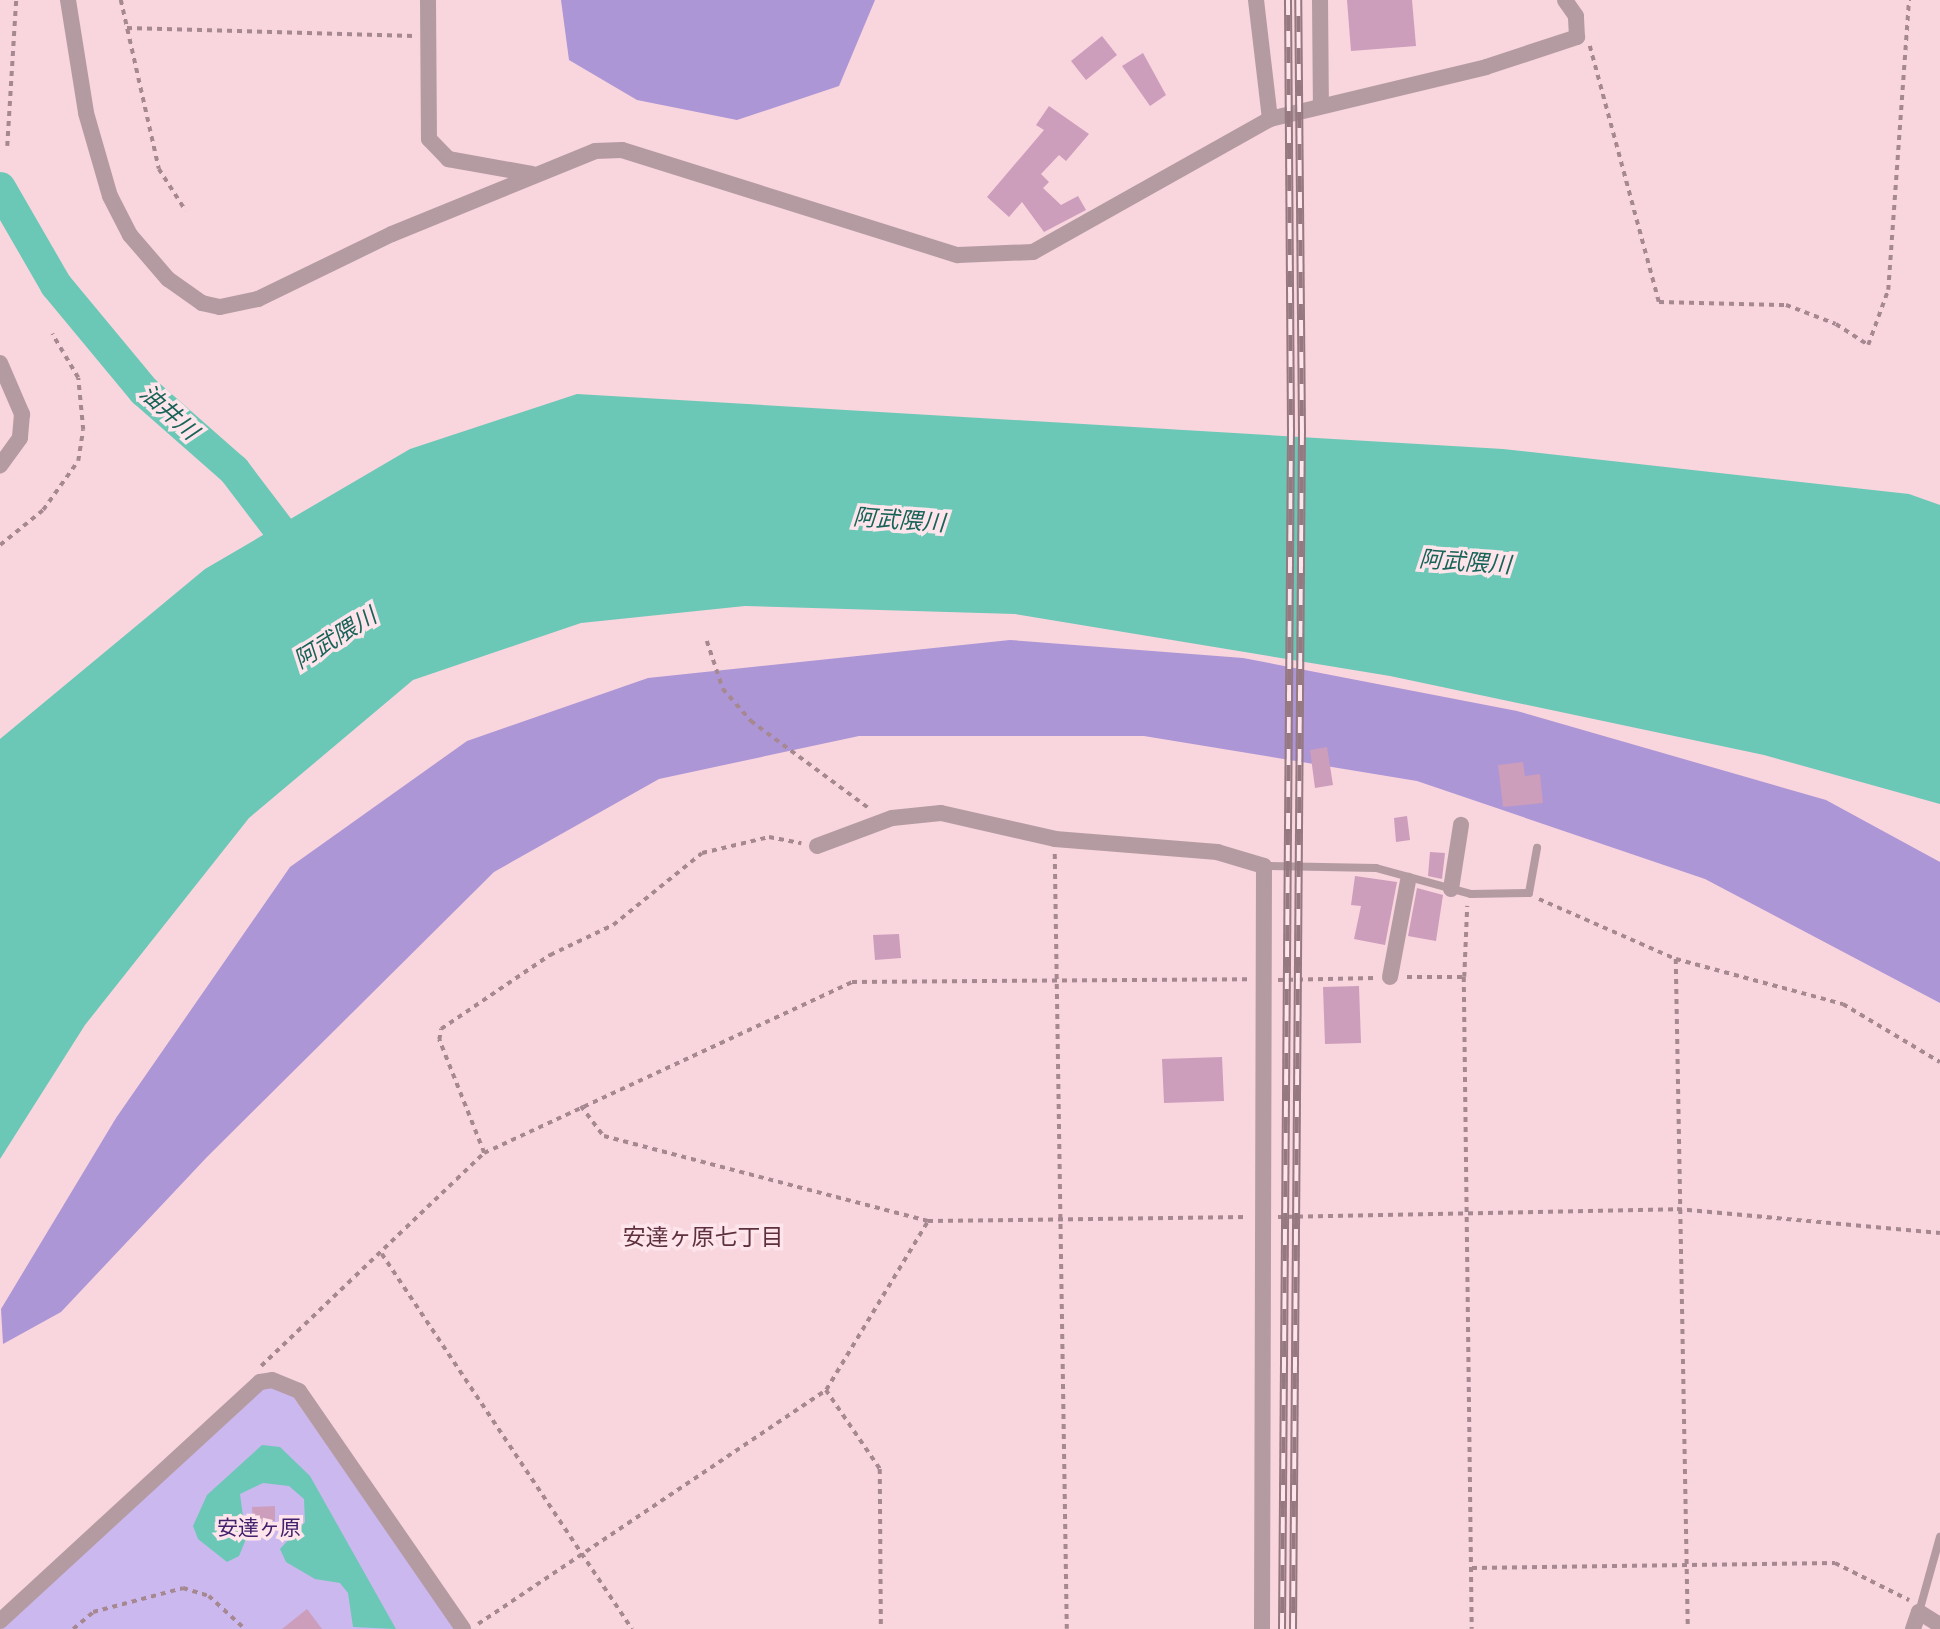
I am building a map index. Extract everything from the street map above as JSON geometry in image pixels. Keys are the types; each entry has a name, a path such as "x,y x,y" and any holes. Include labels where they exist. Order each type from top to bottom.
{"street":[{"path":"68,0 86,113 110,196 130,234 168,279 202,303 241,306 392,234 595,151 622,150 958,255 1003,257 1032,252 1270,119 1486,67 1577,37 1581,29 1565,0"},
{"path":"428,0 425,118 438,153 464,164 534,175"},
{"path":"1256,0 1270,119"},
{"path":"1320,0 1321,106"},
{"path":"0,363 22,414 20,438 0,466"},
{"path":"817,846 886,820 941,813 1055,839 1217,852 1264,866 1262,1629"},
{"path":"1459,891 1461,825"},
{"path":"1390,977 1408,881"},
{"path":"0,1621 260,1382 289,1383 299,1391 463,1629"},
{"path":"1913,1629 1919,1609 1940,1625"}],"lane":[{"path":"1264,866 1376,869 1408,881 1459,891 1529,894 1537,848"},
{"path":"1919,1609 1940,1537"}],"path":[{"path":"7,146 16,0"},
{"path":"121,0 159,169 186,211"},
{"path":"1581,29 1659,302 1786,305 1836,324 1868,345 1888,290 1909,0"},
{"path":"127,27 427,36"},
{"path":"0,545 43,510 78,461 83,430 78,378 52,334"},
{"path":"707,642 723,689 751,720 886,820"},
{"path":"484,1153 439,1040 441,1029 550,955 613,925 702,853 769,837 817,846"},
{"path":"1055,839 1067,1629"},
{"path":"1459,891 1464,977 1472,1629"},
{"path":"1529,894 1676,959 1843,1004 1940,1062"},
{"path":"1676,959 1688,1629"},
{"path":"260,1382 261,1363 382,1254 484,1153 852,982 1264,979 1305,983 1390,977 1464,977"},
{"path":"471,1629 584,1558 826,1390 928,1221"},
{"path":"382,1254 632,1629"},
{"path":"826,1390 880,1469 881,1629"},
{"path":"1472,1568 1835,1563 1919,1609"},
{"path":"73,1629 93,1612 183,1588 209,1596 246,1629"}],"green space":[{"name":"安達ヶ原","path":"271,1386 290,1392 455,1629 1,1629 258,1390"}],"shaded area":[{"path":"561,0 875,0 839,86 737,120 637,100 569,60"},
{"path":"1010,640 1243,658 1517,711 1826,800 1940,862 1940,1003 1705,879 1417,781 1144,736 859,736 659,779 494,872 207,1157 61,1312 3,1344 1,1309 116,1118 290,867 467,741 648,678"}],"water":[{"name":"阿武隈川","path":"577,394 1503,449 1909,494 1940,505 1940,804 1764,755 1390,676 1015,614 745,606 581,623 413,680 249,818 85,1025 0,1159 0,739 205,569 410,449"},
{"path":"262,1445 280,1447 310,1476 396,1629 353,1627 348,1593 340,1583 315,1579 286,1562 280,1549 305,1522 304,1499 289,1486 263,1483 240,1494 246,1539 239,1556 227,1562 198,1539 193,1526 207,1495"}],"building":[{"path":"1347,0 1412,0 1416,46 1351,51"},
{"path":"1102,36 1117,55 1086,80 1071,61"},
{"path":"1143,53 1166,95 1150,106 1122,66"},
{"path":"1049,106 1089,134 1066,161 1059,155 1041,174 1049,182 1043,188 1061,205 1078,196 1086,210 1044,232 1022,202 1009,217 987,197 1044,130 1036,125"},
{"path":"1327,747 1333,785 1315,788 1310,750"},
{"path":"1523,762 1525,776 1540,774 1543,803 1503,807 1498,765"},
{"path":"1407,816 1410,840 1396,842 1394,818"},
{"path":"1430,852 1445,853 1442,879 1428,876"},
{"path":"1355,876 1397,882 1385,945 1354,939 1361,906 1351,905"},
{"path":"1417,888 1443,895 1436,941 1408,936"},
{"path":"899,934 901,958 875,960 873,935"},
{"path":"1359,986 1361,1043 1325,1044 1323,987"},
{"path":"1222,1057 1224,1101 1164,1103 1162,1059"},
{"path":"275,1506 275,1521 253,1522 252,1507"},
{"path":"307,1609 322,1629 282,1629"}],"waterway":[{"name":"油井川","path":"0,188 56,285 144,391 234,470 303,561"}],"railway":[{"path":"1282,1629 1291,431 1288,0"},
{"path":"1293,1629 1302,432 1298,0"}],"district":[{"name":"安達ヶ原七丁目","path":"703,1237"}]}
